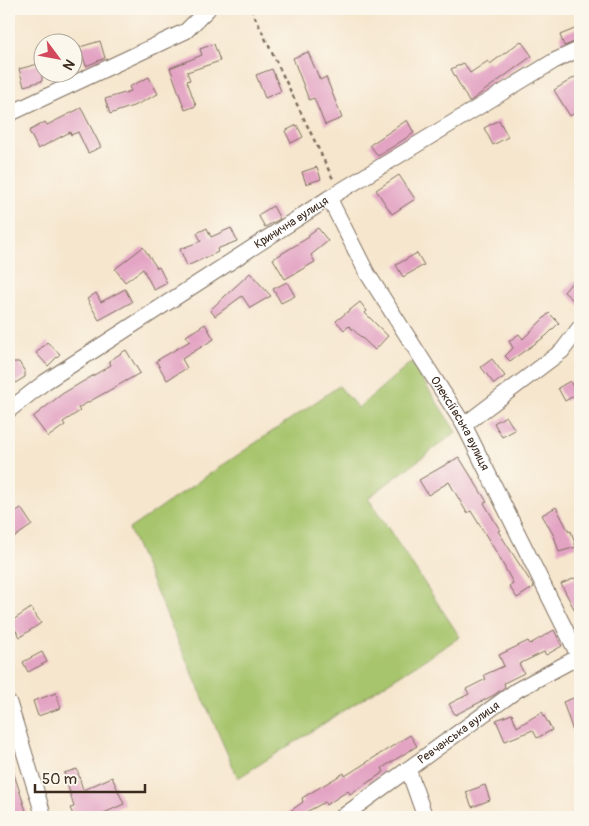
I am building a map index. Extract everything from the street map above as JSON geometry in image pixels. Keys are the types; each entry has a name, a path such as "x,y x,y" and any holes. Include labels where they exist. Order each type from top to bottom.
{"street":[{"path":"9,114 161,44 186,30 208,9"},
{"name":"Кринична вулиця","path":"9,410 46,382 334,195 554,61 580,49"},
{"name":"Олексіївська вулиця","path":"334,195 367,273 464,425 579,657"},
{"path":"464,425 562,352 580,327"},
{"name":"Ревчанська вулиця","path":"342,817 517,690 579,657"},
{"path":"9,703 44,817"},
{"path":"408,769 425,817"}],"path":[{"path":"251,9 334,195"}],"green space":[{"path":"411,362 456,432 368,498 460,637 238,778 129,529 339,386 358,408"}],"building":[{"path":"577,28 580,40 564,46 560,35"},
{"path":"100,41 105,58 86,66 82,46"},
{"path":"521,41 532,56 469,102 451,69 464,63 470,73 488,61 490,64"},
{"path":"214,44 220,61 187,72 190,80 187,81 196,106 185,110 170,68 202,55 200,49"},
{"path":"308,52 320,80 326,77 342,118 325,125 314,98 309,100 293,58"},
{"path":"32,66 32,82 38,82 24,86 19,69"},
{"path":"272,69 281,91 265,98 256,75"},
{"path":"580,74 580,110 570,116 554,90"},
{"path":"149,77 158,94 136,105 110,114 105,99 131,91 129,87"},
{"path":"81,108 101,147 88,153 78,132 71,135 70,132 38,149 29,131 45,122 47,125"},
{"path":"407,120 414,133 378,156 370,145"},
{"path":"499,120 508,137 493,145 484,128"},
{"path":"297,125 303,137 291,143 285,131"},
{"path":"317,167 321,179 306,184 302,172"},
{"path":"399,175 415,199 392,214 376,190"},
{"path":"273,206 280,219 265,227 258,215"},
{"path":"207,228 211,237 231,228 237,241 217,249 218,252 187,266 180,249 201,241 197,233"},
{"path":"318,228 328,241 311,255 315,262 285,279 273,259 309,237 308,235"},
{"path":"143,247 157,268 159,267 167,283 154,290 143,269 125,282 115,269"},
{"path":"417,253 424,265 403,277 396,265"},
{"path":"250,273 271,296 250,308 242,296 215,316 210,310"},
{"path":"573,281 580,288 580,306 564,292"},
{"path":"287,282 295,296 281,303 273,289"},
{"path":"125,289 132,302 99,320 87,299 96,293 101,302"},
{"path":"360,302 367,311 365,313 388,336 375,350 349,326 344,330 336,321"},
{"path":"549,313 559,323 546,336 510,361 505,356 513,348 509,341 519,334 523,339"},
{"path":"205,324 214,339 182,359 187,368 167,380 156,361 190,341 186,336"},
{"path":"47,342 60,354 48,366 36,353"},
{"path":"126,350 140,373 78,408 80,411 63,422 65,425 48,437 33,417 62,394 111,365 109,361"},
{"path":"492,359 505,376 494,384 481,367"},
{"path":"19,362 25,372 25,377 9,387 9,365"},
{"path":"570,381 577,394 565,401 558,388"},
{"path":"506,416 515,430 502,437 494,423"},
{"path":"459,457 487,502 484,503 500,530 498,531 534,587 517,598 509,586 513,583 498,555 471,511 467,513 449,482 428,495 419,480"},
{"path":"556,507 569,532 571,531 576,547 559,552 554,536 542,515"},
{"path":"21,508 32,525 9,541 9,516"},
{"path":"580,576 580,620 561,584"},
{"path":"31,608 41,623 20,637 10,622"},
{"path":"554,630 562,646 546,655 544,652 519,664 524,673 504,683 505,687 494,695 455,715 449,704 469,694 466,689 486,679 484,675 504,666 499,655 528,641 530,644"},
{"path":"42,652 47,662 28,672 23,662"},
{"path":"56,693 61,708 38,716 33,701"},
{"path":"576,697 580,710 580,745 578,746 563,702"},
{"path":"542,712 552,730 537,738 533,730 505,741 496,720 512,714 517,727"},
{"path":"410,735 417,746 382,768 384,772 350,794 348,791 326,805 325,802 297,817 282,817 303,802 302,798 344,773 345,776"},
{"path":"9,765 11,765 27,814 15,817 11,817 9,809"},
{"path":"77,769 83,790 112,777 124,804 104,813 106,817 74,817 70,808 74,807 64,773"},
{"path":"485,785 490,800 472,807 466,792"}]}
